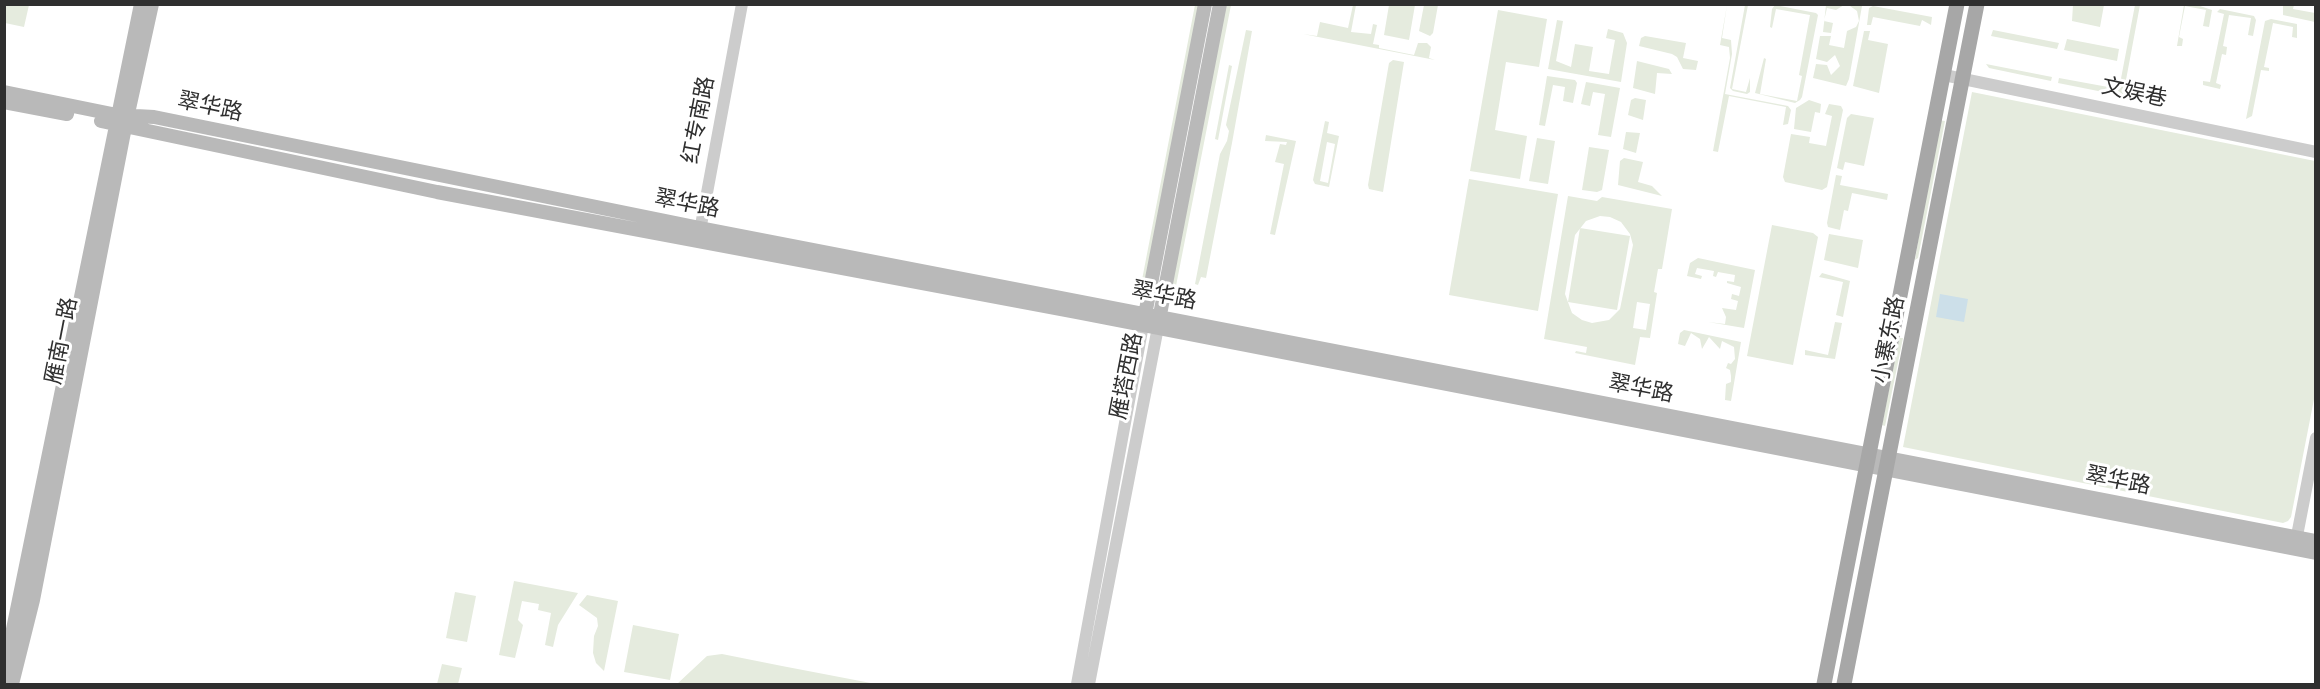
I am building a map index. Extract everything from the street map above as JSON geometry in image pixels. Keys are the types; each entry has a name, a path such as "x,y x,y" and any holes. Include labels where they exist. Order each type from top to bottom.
{"main road":[{"name":"雁南一路","path":"12,684 33,600 122,120 141,4"},
{"name":"雁南一路","path":"4,674 122,120 152,4"},
{"name":"雁塔西路","path":"1144,319 1205,4"},
{"name":"雁塔西路","path":"1159,322 1220,4"},
{"name":"小寨东路","path":"1824,684 1958,4"},
{"name":"小寨东路","path":"1844,684 1977,4"},
{"name":"翠华路","path":"4,92 437,192 697,242 1144,319"},
{"name":"翠华路","path":"4,102 122,120 700,228 1159,322 2295,543 2316,552"},
{"name":"翠华路","path":"2295,543 2316,541"}],"street":[{"name":"红专南路","path":"697,242 742,4"},
{"name":"文娱巷","path":"1944,75 2316,152"},
{"name":"雁塔西路","path":"1077,684 1144,319"},
{"name":"雁塔西路","path":"1089,684 1159,322"},
{"path":"2295,543 2316,438"}],"shaded area":[{"path":"4,5 29,5 24,27 5,23"},
{"path":"1195,5 1202,5 1147,286 1141,285"},
{"path":"1224,5 1231,5 1175,291 1169,290"},
{"path":"1353,5 1356,5 1351,32 1371,34 1373,24 1377,25 1373,44 1379,45 1379,48 1414,55 1418,43 1427,43 1431,47 1429,58 1435,60 1303,34 1317,36 1320,22 1348,28"},
{"path":"1389,5 1415,5 1409,40 1384,35"},
{"path":"1424,5 1438,5 1433,33 1430,36 1419,31"},
{"path":"1727,5 1722,38 1731,40 1732,54 1725,94 1788,106 1791,110 1788,124 1783,125 1786,107 1729,96 1718,152 1713,151 1730,58 1729,47 1720,45"},
{"path":"1745,5 1748,5 1732,89 1746,92 1750,78 1750,92 1747,94 1733,91 1730,88"},
{"path":"1775,5 1818,15 1802,97 1795,103 1755,93 1764,58 1766,59 1760,94 1797,101 1802,76 1799,75 1810,15 1776,9 1772,28 1770,27 1772,9"},
{"path":"1826,5 1844,5 1836,10 1827,8 1824,19"},
{"path":"1844,5 1862,6 1849,79 1846,86 1813,78 1816,64 1827,65 1831,75 1840,66 1835,55 1827,62 1816,59 1820,36 1831,36 1829,45 1844,48 1847,31 1856,27 1859,21 1857,11"},
{"path":"2073,5 2104,5 2100,27 2072,21"},
{"path":"2135,5 2140,5 2123,96 2058,83 2059,78 2119,89"},
{"path":"2184,5 2197,5 2212,10 2209,27 2203,26 2206,10 2185,6 2179,37 2183,39 2182,46 2177,46 2172,75"},
{"path":"2283,5 2294,5 2293,9 2315,13 2315,22 2283,15"},
{"path":"1873,6 1932,17 1931,25 1922,20 1920,26 1873,17 1871,25 1867,25 1869,8"},
{"path":"2220,9 2254,16 2256,20 2253,36 2248,35 2251,18 2229,15 2223,46 2227,47 2226,55 2222,54 2216,83 2221,85 2220,89 2203,85 2203,81 2210,82 2224,14 2217,12"},
{"path":"1498,10 1547,19 1539,67 1506,62 1495,130 1527,136 1520,179 1470,171"},
{"path":"2271,19 2297,24 2297,38 2292,37 2293,27 2273,23 2264,67 2269,68 2269,71 2261,70 2252,116 2246,119 2265,21"},
{"path":"1557,20 1563,21 1556,61 1571,67 1575,44 1593,47 1589,71 1609,74 1615,40 1606,38 1608,29 1623,33 1627,43 1621,82 1548,69"},
{"path":"1824,21 1833,23 1831,33 1823,32"},
{"path":"1246,30 1252,31 1232,143 1206,278 1201,277 1198,285 1195,284 1220,154 1227,141 1229,131 1226,125"},
{"path":"1993,30 2059,43 2057,49 1991,36"},
{"path":"1864,31 1870,31 1868,40 1888,44 1879,93 1853,86"},
{"path":"1645,36 1686,43 1683,58 1698,61 1696,70 1683,69 1677,57 1672,54 1639,46 1641,38"},
{"path":"2067,39 2119,49 2117,61 2064,50"},
{"path":"1393,60 1404,62 1383,192 1369,189 1368,185 1389,63"},
{"path":"1637,61 1669,69 1672,74 1657,73 1655,94 1633,88"},
{"path":"1986,64 2052,77 2051,81 1989,68"},
{"path":"1229,65 1232,66 1218,140 1215,139"},
{"path":"1547,76 1575,80 1577,83 1573,103 1563,101 1565,87 1553,85 1545,126 1539,125"},
{"path":"1586,82 1620,88 1611,137 1598,135 1605,94 1593,92 1590,106 1581,104"},
{"path":"1972,92 2315,161 2315,394 2291,517 2288,521 2283,523 1903,447"},
{"path":"1635,98 1646,100 1643,120 1628,115 1631,100"},
{"path":"1809,100 1821,104 1820,113 1815,112 1811,132 1794,129 1796,108"},
{"path":"1829,104 1841,106 1843,110 1827,187 1822,190 1785,182 1783,177 1791,134 1810,137 1809,143 1826,146 1832,116 1825,114"},
{"path":"1851,114 1874,118 1864,166 1845,162 1843,170 1837,168 1847,118"},
{"path":"1938,120 1945,121 1918,258 1915,260"},
{"path":"1325,121 1329,122 1327,133 1339,136 1329,187 1315,184 1313,180","holes":["1327,142 1335,144 1328,183 1320,181"]},
{"path":"1626,132 1640,133 1636,153 1623,149"},
{"path":"1266,135 1296,141 1275,235 1270,234 1284,164 1275,162 1280,144 1286,145 1287,142 1265,141"},
{"path":"1537,138 1555,141 1548,184 1529,181"},
{"path":"1589,147 1609,150 1602,190 1597,192 1582,190"},
{"path":"1624,158 1643,162 1638,182 1652,186 1662,196 1618,185 1620,161"},
{"path":"1836,175 1842,176 1840,185 1888,194 1887,200 1852,193 1848,211 1844,210 1840,230 1828,227"},
{"path":"1469,179 1558,194 1538,311 1449,295"},
{"path":"1568,196 1597,201 1602,197 1672,209 1662,269 1658,269 1654,292 1657,293 1650,338 1640,337 1635,365 1575,353 1576,351 1586,353 1587,347 1544,339","holes":["1600,216 1621,222 1630,234 1633,245 1620,309 1609,320 1592,323 1572,313 1565,294 1575,235 1586,221","1637,302 1650,304 1646,330 1633,328"]},
{"path":"1772,225 1813,233 1818,237 1793,365 1747,356"},
{"path":"1580,228 1630,236 1617,310 1568,302"},
{"path":"1829,234 1863,240 1858,268 1824,260"},
{"path":"1698,258 1755,270 1744,328 1708,322 1725,324 1726,317 1722,308 1736,310 1738,301 1731,299 1732,294 1739,296 1741,287 1727,283 1727,281 1734,282 1735,275 1718,272 1716,277 1713,276 1714,271 1697,268 1695,274 1702,276 1701,279 1687,276 1690,263"},
{"path":"1822,273 1850,281 1843,317 1836,315 1843,282 1819,277"},
{"path":"1835,322 1842,323 1835,359 1805,355 1805,350 1828,355"},
{"path":"1684,330 1741,342 1731,401 1725,400 1726,384 1731,382 1730,370 1726,368 1728,363 1731,364 1735,359 1734,347 1722,341 1720,349 1709,337 1702,349 1700,339 1691,333 1685,346 1678,344 1680,333"},
{"path":"1899,338 1903,338 1885,426 1882,425"},
{"path":"514,581 578,593 558,625 553,647 545,645 551,613 538,610 539,604 522,601 518,620 523,625 515,658 499,655"},
{"path":"455,592 476,596 467,642 446,638"},
{"path":"587,595 618,601 604,671 596,663 593,653 594,636 598,626 597,618 579,605"},
{"path":"633,625 679,634 670,680 624,672"},
{"path":"722,654 876,684 677,684 707,656"},
{"path":"442,664 462,668 458,684 437,684"}],"water":[{"path":"1940,294 1968,299 1964,322 1936,317"}]}
